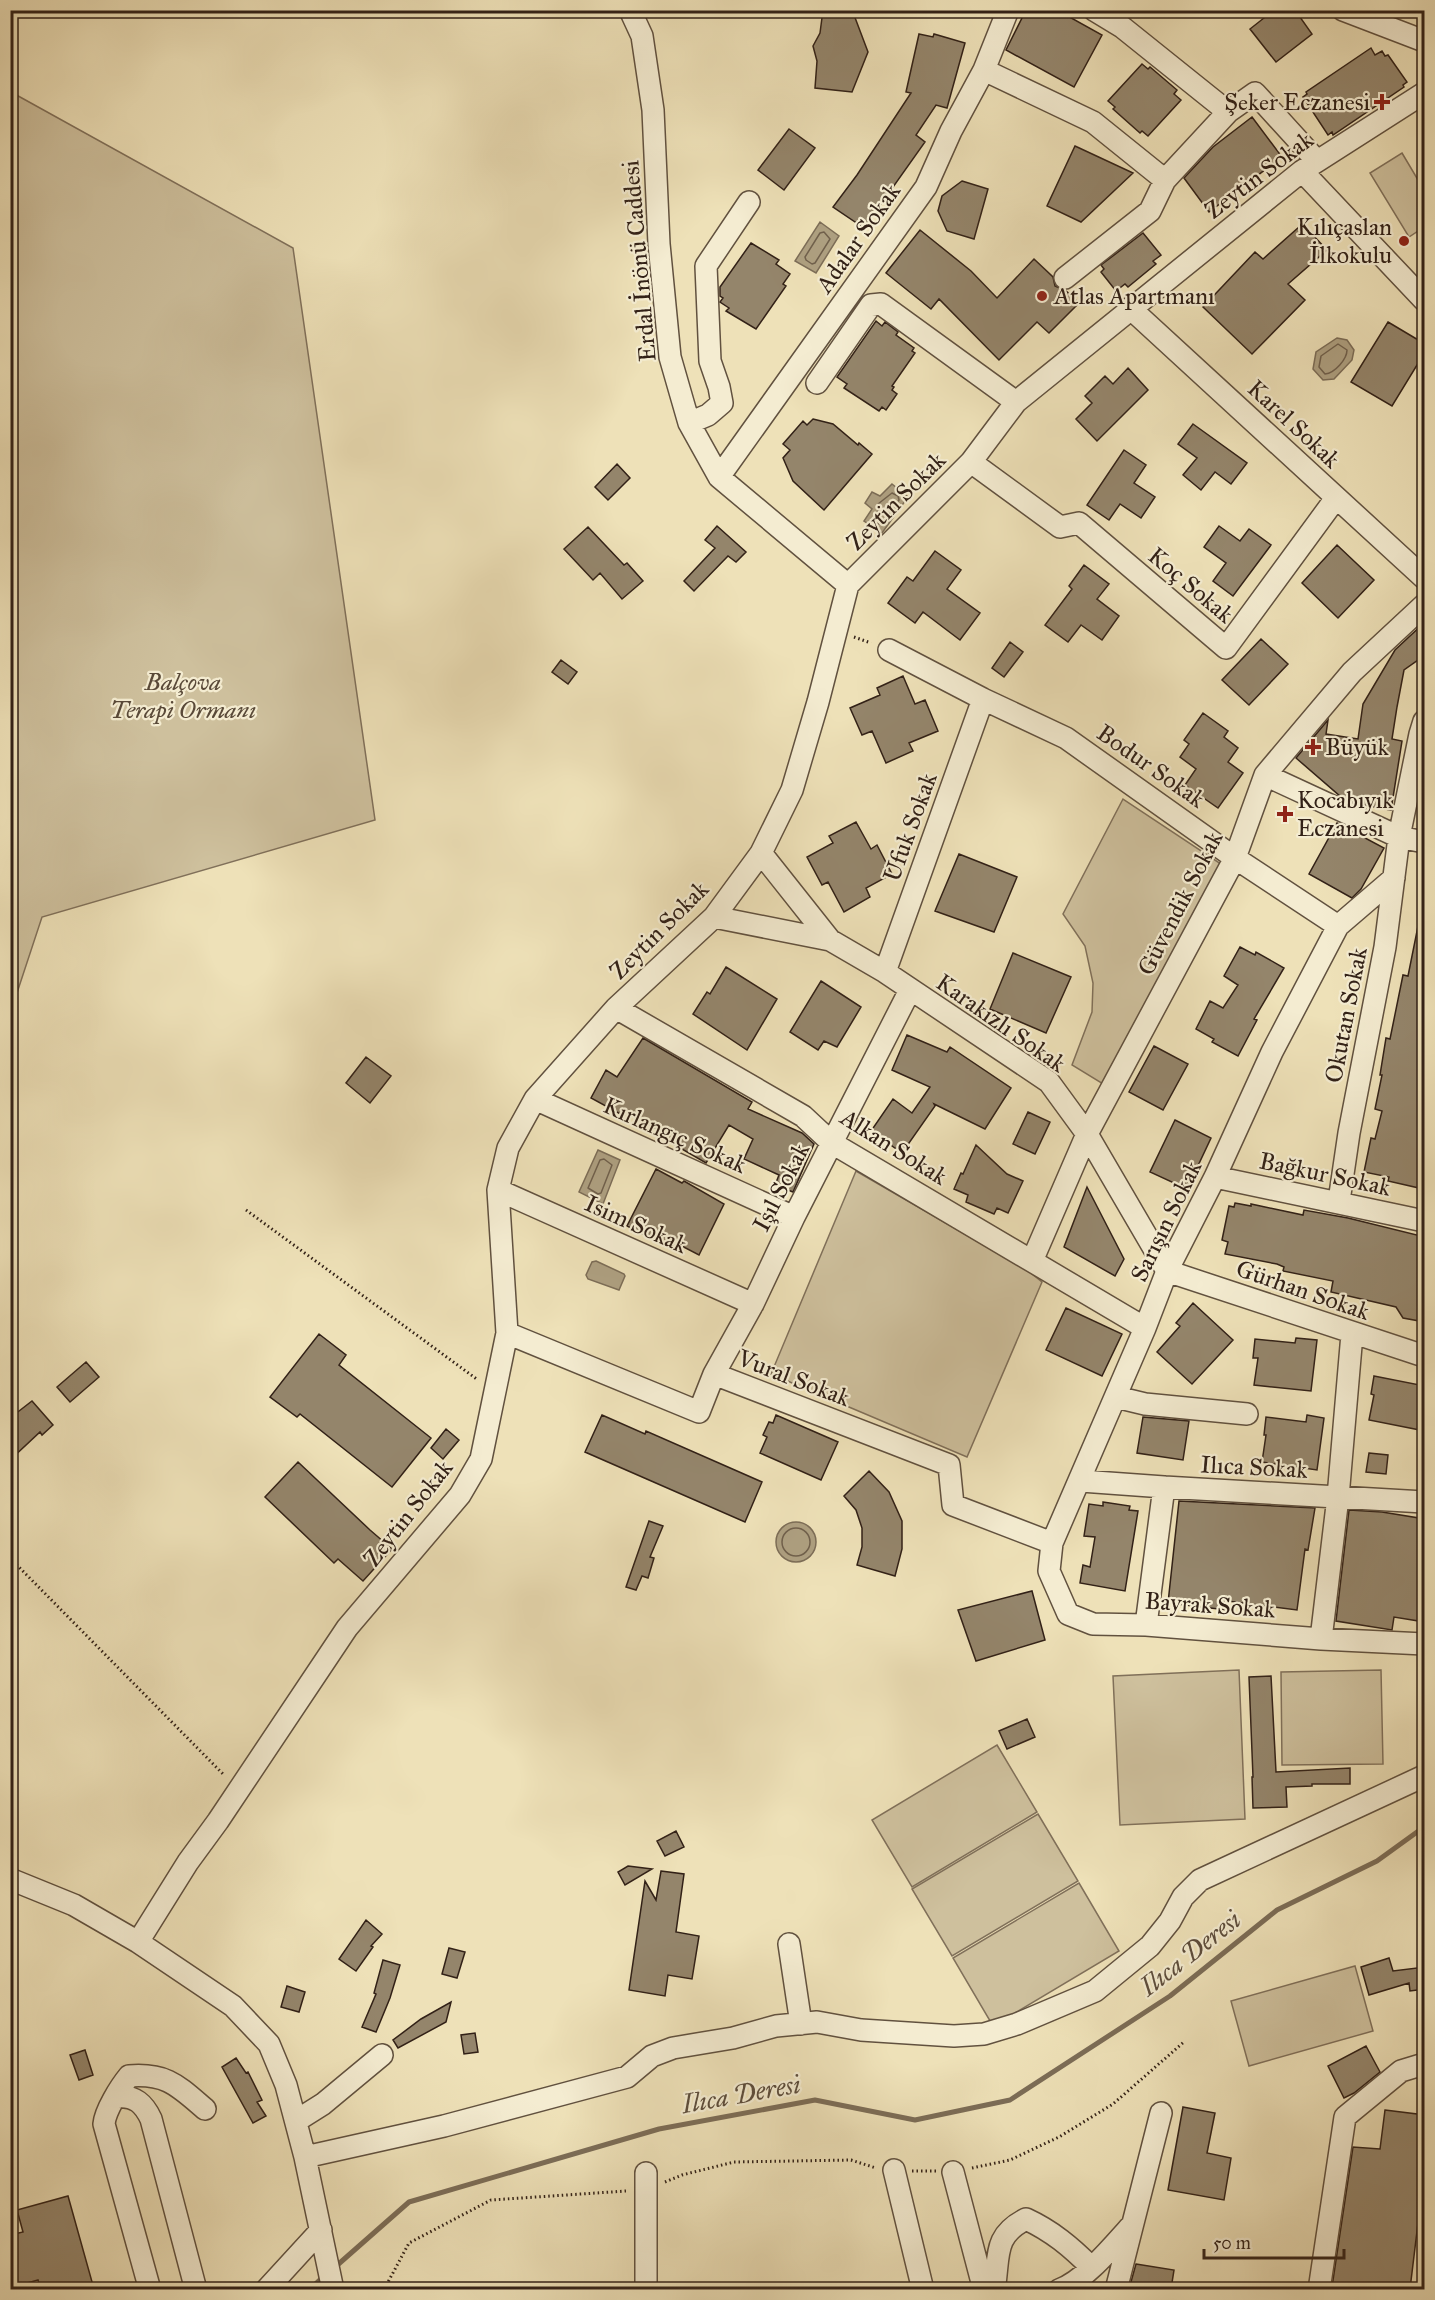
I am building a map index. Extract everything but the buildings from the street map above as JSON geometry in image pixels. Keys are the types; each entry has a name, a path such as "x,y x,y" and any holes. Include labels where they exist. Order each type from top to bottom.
{"street":[{"name":"Erdal İnönü Caddesi","path":"630,10 642,36 653,110 659,244 670,357 689,423 719,477 848,585"},
{"name":"Adalar Sokak","path":"719,477 926,187 951,132 984,70 1008,10"},
{"path":"1094,10 1122,27 1228,112"},
{"path":"1343,10 1425,41"},
{"path":"984,70 1093,122 1165,180"},
{"path":"1065,278 1150,211 1165,180 1228,112 1255,93 1310,166 1425,300"},
{"name":"Zeytin Sokak","path":"138,1942 188,1862 347,1628 460,1495 482,1459 507,1334 498,1190 508,1148 535,1099 616,1008 714,917 760,853 792,790 818,702 848,585 971,462 1016,402 1130,308 1310,166 1425,93"},
{"path":"689,423 708,415 722,402 710,361 706,266 749,202"},
{"path":"817,383 871,305 881,304 1016,402"},
{"name":"Karel Sokak","path":"1130,308 1425,578"},
{"name":"Koç Sokak","path":"971,462 1060,527 1079,524 1226,648 1336,498"},
{"name":"Güvendik Sokak","path":"1032,1261 1087,1134 1235,858 1265,775 1352,672 1425,605"},
{"name":"Bodur Sokak","path":"889,650 983,699 1066,738 1235,858 1338,926"},
{"name":"Ufuk Sokak","path":"885,972 983,699"},
{"name":"Okutan Sokak","path":"1339,1202 1349,1133 1385,947 1399,837 1420,734 1425,721"},
{"path":"1265,775 1399,837 1425,842"},
{"name":"Karakızlı Sokak","path":"760,853 830,940"},
{"path":"1338,926 1394,878"},
{"name":"Karakızlı Sokak","path":"714,917 830,940 885,972 1049,1082 1087,1134 1167,1271"},
{"name":"Sarışın Sokak","path":"1052,1544 1081,1481 1167,1271 1215,1177 1272,1052 1338,926"},
{"name":"Işıl Sokak","path":"714,1374 753,1304 794,1217 910,990"},
{"name":"Alkan Sokak","path":"616,1008 803,1116 832,1143 1145,1328"},
{"name":"Kırlangıç Sokak","path":"535,1099 794,1217"},
{"name":"Bağkur Sokak","path":"1215,1177 1425,1221"},
{"name":"Isim Sokak","path":"498,1190 753,1304"},
{"name":"Gürhan Sokak","path":"1167,1271 1352,1334 1425,1356"},
{"name":"Vural Sokak","path":"507,1334 699,1412 714,1374 949,1465 953,1505 1052,1544"},
{"path":"1321,1639 1338,1497 1352,1334"},
{"path":"1116,1397 1144,1404 1247,1414"},
{"name":"Ilıca Sokak","path":"1081,1481 1425,1502"},
{"path":"1146,1625 1164,1487"},
{"name":"Bayrak Sokak","path":"1052,1544 1049,1571 1068,1614 1093,1624 1146,1625 1321,1639 1425,1644"},
{"path":"305,2157 444,2126 627,2077 652,2056 673,2048 733,2038 776,2026 817,2022 861,2030 954,2036 984,2034 1017,2024 1095,1991 1150,1946 1170,1920 1183,1897 1200,1880 1425,1776"},
{"path":"10,1879 74,1905 138,1942 233,2006 269,2044 286,2085 296,2121 333,2289"},
{"path":"789,1944 801,2024"},
{"path":"296,2121 323,2104 382,2055"},
{"path":"1318,2289 1345,2118 1401,2071 1425,2064"},
{"path":"150,2289 104,2124 107,2111 129,2076 150,2074 175,2083 205,2109"},
{"path":"117,2097 125,2096 138,2101 151,2119 196,2289"},
{"path":"1116,2289 1161,2113"},
{"path":"894,2170 922,2289"},
{"path":"953,2172 984,2289"},
{"path":"646,2181 646,2289"},
{"path":"994,2289 1004,2235 1012,2226 1026,2219 1046,2229 1070,2246 1091,2267"},
{"path":"1059,2289 1066,2287 1102,2258 1133,2224"},
{"path":"266,2289 322,2235"}],"path":[{"path":"835,630 889,650"},
{"path":"246,1210 496,1393"},
{"path":"10,1558 239,1790"},
{"path":"387,2289 387,2284 409,2242 491,2200 646,2181 734,2162 851,2160 894,2170 953,2172 1010,2160 1059,2137 1113,2104 1185,2042"}],"green space":[{"name":"Balçova Terapi Ormanı","path":"11,92 293,248 375,820 42,917 11,1011"},
{"path":"1402,153 1424,190 1424,227 1409,237 1370,173"},
{"path":"1123,799 1224,866 1108,1087 1072,1065 1092,1012 1093,983 1085,946 1063,914"},
{"path":"856,1171 1027,1270 1042,1282 967,1457 771,1374"},
{"path":"1239,1670 1245,1819 1120,1825 1113,1676"},
{"path":"1381,1670 1383,1764 1282,1765 1281,1672"},
{"path":"997,1745 1037,1812 912,1887 872,1820"},
{"path":"1038,1814 1078,1881 952,1956 912,1889"},
{"path":"1079,1883 1119,1951 993,2026 953,1958"},
{"path":"1355,1966 1373,2031 1249,2066 1231,2001"}],"water":[{"path":"820,222 839,236 816,273 795,261"},
{"path":"1337,338 1347,340 1354,350 1352,360 1334,379 1323,380 1313,369 1316,352"},
{"path":"892,484 908,497 882,533 864,521 872,509 865,503 872,492 880,496"},
{"path":"598,1150 620,1160 603,1204 579,1192"},
{"path":"596,1261 624,1274 619,1290 588,1279 586,1275 592,1262"},
{"path":"796,1522 810,1528 816,1542 810,1556 796,1562 782,1556 776,1542 782,1528"}],"waterway":[{"name":"Ilıca Deresi","path":"334,2268 409,2202 659,2129 815,2100 915,2120 1010,2100 1170,1996 1277,1910 1377,1861 1424,1827"},
{"name":"Ilıca Deresi","path":"309,2290 324,2276"}],"place":[{"name":"Şeker Eczanesi","path":"1382,102"},
{"name":"Kılıçaslan İlkokulu","path":"1404,241"},
{"name":"Atlas Apartmanı","path":"1042,296"},
{"name":"Büyük","path":"1313,747"},
{"name":"Kocabıyık Eczanesi","path":"1285,814"}]}
